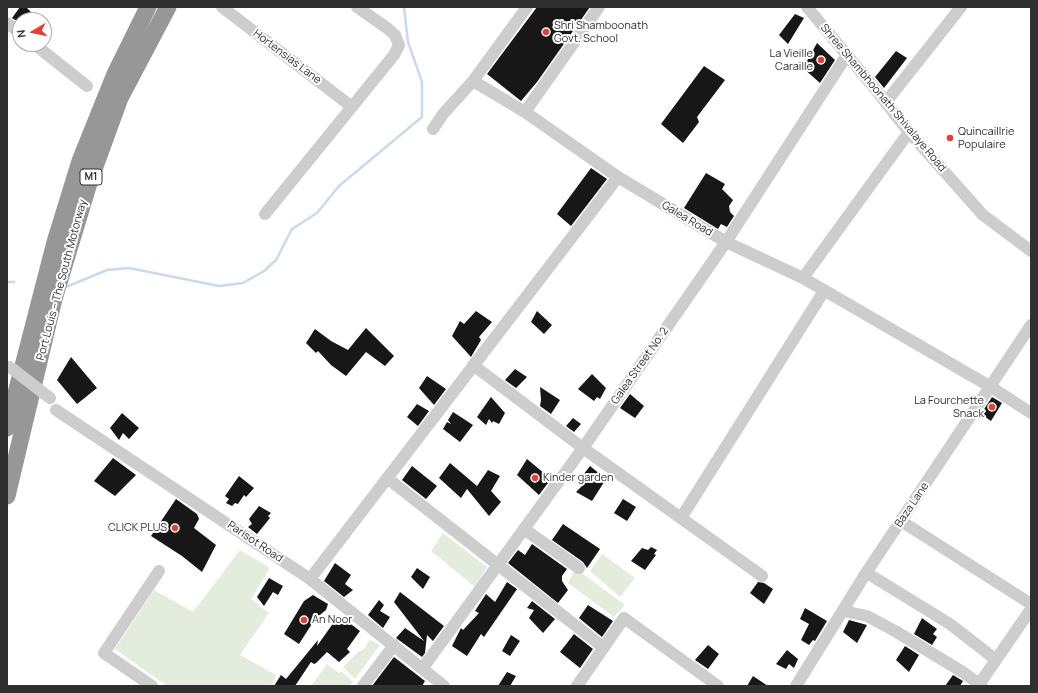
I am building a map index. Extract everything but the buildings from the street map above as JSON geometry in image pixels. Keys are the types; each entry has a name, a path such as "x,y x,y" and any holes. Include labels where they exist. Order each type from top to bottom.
{"highway":[{"name":"Port Louis – The South Motorway","path":"7,428 55,242 80,161 115,74 148,7"},
{"name":"Port Louis – The South Motorway","path":"7,496 54,299 89,183 120,98 168,7"}],"street":[{"name":"Hortensias Lane","path":"222,7 352,107"},
{"path":"265,214 394,55 398,45 395,35 357,7"},
{"path":"433,129 443,114 473,82 527,7"},
{"path":"525,112 599,7"},
{"name":"Shree Shambhoonath Shivalaye Road","path":"808,7 909,132 984,215 1031,251"},
{"path":"886,102 961,7"},
{"path":"44,52 87,86"},
{"name":"Galea Street No. 2","path":"422,669 524,530 726,242 847,55"},
{"name":"Galea Road","path":"473,82 525,112 618,177 726,242 824,290 991,387 1031,413"},
{"path":"802,278 909,132"},
{"path":"310,579 618,177"},
{"path":"681,518 824,290"},
{"name":"Baza Lane","path":"796,686 867,573 1031,325"},
{"path":"473,365 582,448 762,576"},
{"path":"10,367 50,398"},
{"name":"Parisot Road","path":"56,410 310,579 444,686"},
{"path":"388,478 603,647"},
{"path":"902,520 1031,604"},
{"path":"524,530 579,568"},
{"path":"152,686 104,653 159,572"},
{"path":"867,573 950,624 995,659"},
{"path":"843,611 867,616 895,631 961,671 980,685 995,659 1031,609"},
{"path":"577,686 624,618 718,686"},
{"path":"363,686 394,645"}],"shaded area":[{"path":"443,533 487,567 475,587 431,551"},
{"path":"240,550 270,568 251,599 269,613 240,655 276,675 271,686 167,686 115,649 154,590 193,612"},
{"path":"602,554 635,578 620,597 590,571"},
{"path":"575,568 625,605 614,617 568,583"},
{"path":"370,640 380,645 355,679 343,667 358,652 363,650"},
{"path":"327,664 339,673 341,671 353,682 350,686 311,686"}],"waterway":[{"path":"66,287 107,270 129,268 219,286 243,283 264,271 276,260 292,229 317,213 339,186 422,117 422,82 408,42 404,7"},
{"path":"7,282 14,282"}],"place":[{"name":"Shri Shamboonath Govt. School","path":"546,32"},
{"name":"La Vieille Caraille","path":"821,60"},
{"name":"Quincaillrie Populaire","path":"950,138"},
{"name":"La Fourchette Snack","path":"992,407"},
{"name":"Kinder garden","path":"535,478"},
{"name":"CLICK PLUS","path":"175,528"},
{"name":"An Noor","path":"304,620"}]}
